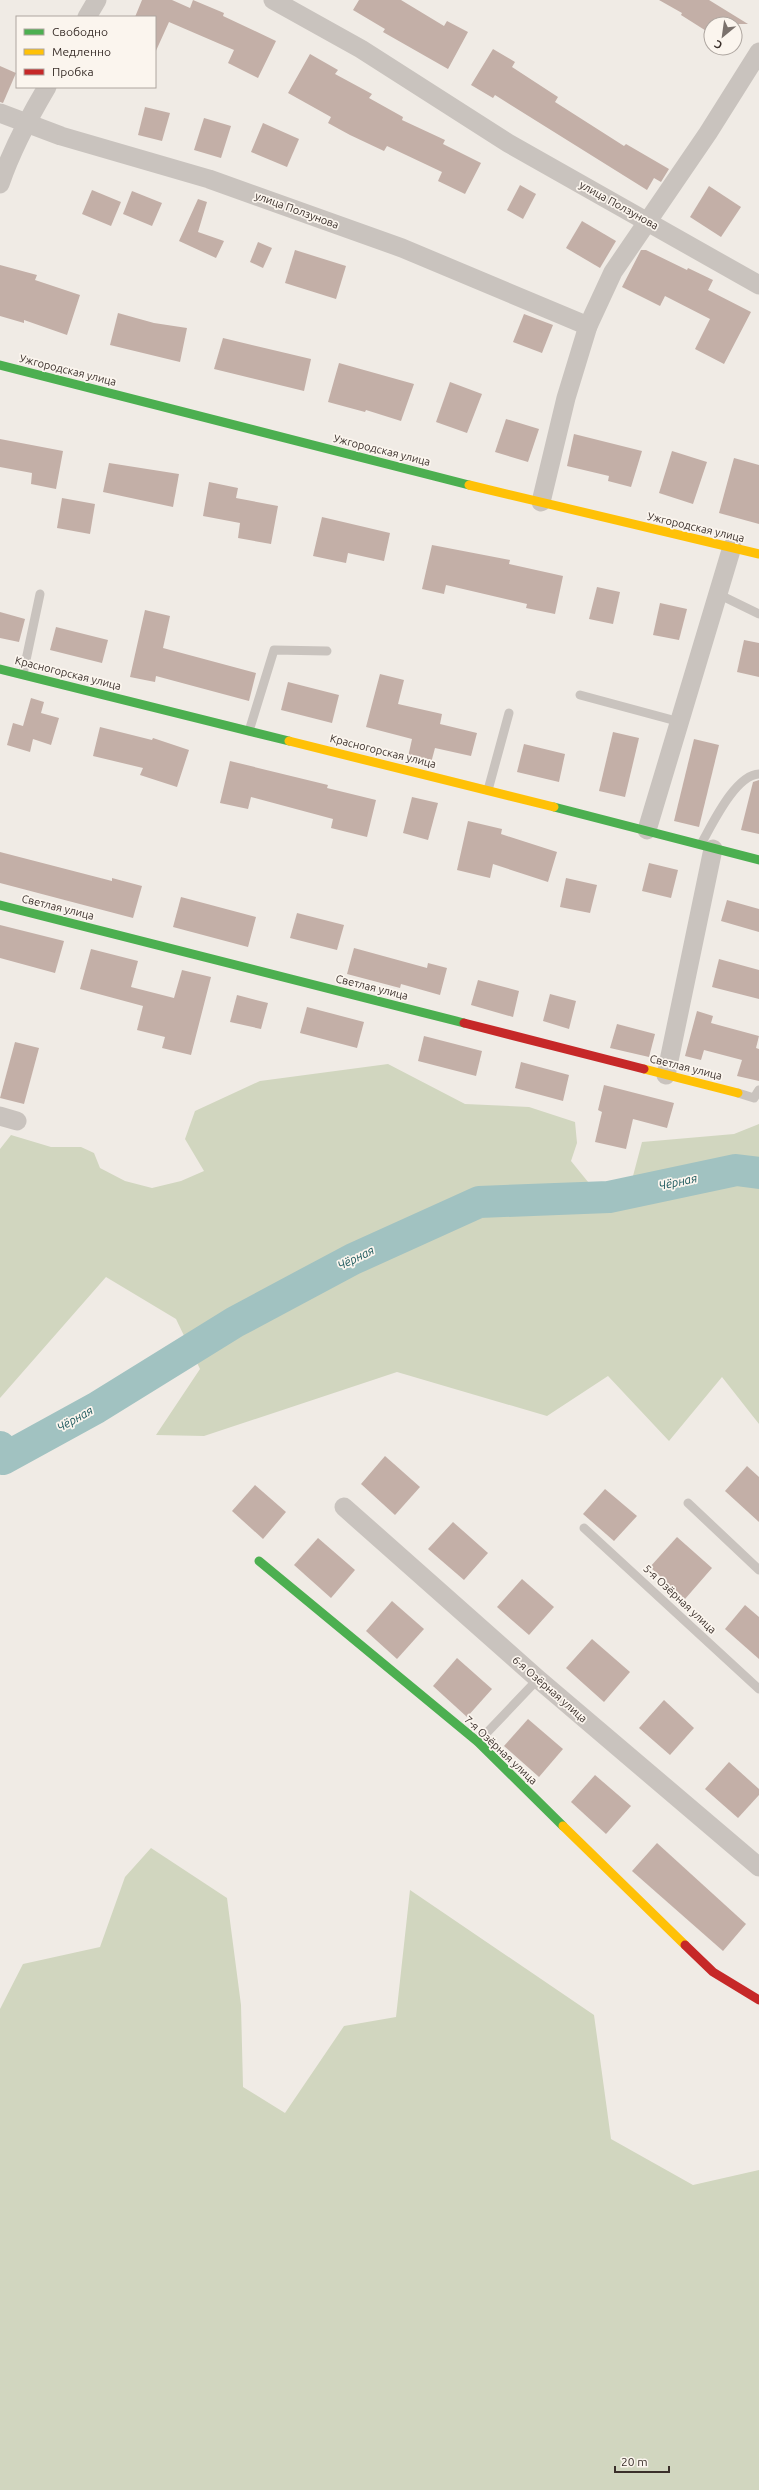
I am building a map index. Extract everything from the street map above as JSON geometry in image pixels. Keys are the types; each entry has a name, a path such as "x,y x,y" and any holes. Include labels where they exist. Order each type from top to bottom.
{"street":[{"path":"88,16 97,0"},
{"name":"улица Ползунова","path":"273,0 361,49 508,143 759,285"},
{"path":"541,502 566,398 588,326 614,272 708,133 759,52"},
{"path":"0,184 11,152 26,122 46,88"},
{"name":"улица Ползунова","path":"0,113 61,136 209,179 402,248 588,326"},
{"name":"Ужгородская улица","path":"0,365 541,502 759,554"},
{"path":"647,830 732,548"},
{"name":"Красногорская улица","path":"0,668 647,830 759,860"},
{"path":"666,1075 707,847"},
{"name":"Светлая улица","path":"0,905 738,1093"},
{"name":"6-я Озёрная улица","path":"344,1507 538,1679 759,1867"},
{"name":"7-я Озёрная улица","path":"259,1561 478,1742 713,1972 759,2000"}],"lane":[{"path":"23,674 40,594"},
{"path":"718,594 759,614"},
{"path":"249,731 274,650 327,651"},
{"path":"580,695 680,722"},
{"path":"488,790 509,713"},
{"path":"707,847 733,791 753,775 759,774"},
{"path":"738,1093 754,1098 759,1090"},
{"path":"688,1503 759,1570"},
{"name":"5-я Озёрная улица","path":"584,1528 759,1689"},
{"path":"478,1742 538,1679"}],"green space":[{"path":"388,1064 465,1104 529,1107 575,1122 577,1143 571,1161 597,1193 633,1176 642,1142 734,1134 759,1124 759,1424 722,1377 669,1441 608,1376 547,1416 397,1372 204,1436 156,1435 200,1369 176,1319 106,1277 0,1398 0,1149 11,1135 51,1147 81,1147 94,1153 100,1168 125,1181 152,1188 181,1181 204,1171 185,1139 195,1111 260,1081"},
{"path":"151,1848 227,1898 241,2005 243,2087 285,2113 344,2026 396,2017 410,1890 594,2015 611,2139 693,2185 759,2170 759,2490 0,2490 0,2009 23,1964 100,1947 125,1877"}],"building":[{"path":"142,0 172,0 190,8 193,0 224,13 223,16 276,41 258,78 228,63 234,50 169,22 156,51 156,16 135,16"},
{"path":"359,0 401,0 444,26 447,21 468,32 448,69 383,32 385,29 353,10"},
{"path":"659,0 709,0 735,16 703,16 703,29 681,15 682,13"},
{"path":"493,49 515,62 512,67 558,97 555,102 624,146 626,144 669,169 661,182 654,178 647,190 495,95 493,98 471,85"},
{"path":"310,54 338,70 335,74 372,94 369,98 403,117 402,120 445,140 443,144 481,163 465,194 438,181 442,172 387,146 384,151 350,135 328,123 331,117 288,93"},
{"path":"0,66 16,73 3,103 0,102"},
{"path":"145,107 170,113 162,141 138,135"},
{"path":"204,118 231,126 221,158 194,150"},
{"path":"263,123 299,139 287,167 251,152"},
{"path":"520,185 536,194 523,219 507,210"},
{"path":"709,186 741,207 721,237 690,217"},
{"path":"92,190 121,202 111,226 82,214"},
{"path":"132,191 162,203 152,226 123,214"},
{"path":"198,199 207,202 198,232 224,241 216,258 179,241"},
{"path":"582,221 616,241 600,268 566,248"},
{"path":"258,242 272,248 263,268 250,262"},
{"path":"295,250 346,266 336,299 285,283"},
{"path":"641,250 646,250 687,270 688,268 713,280 708,290 751,312 724,364 695,349 710,319 665,296 660,306 622,287"},
{"path":"0,265 37,275 35,280 80,295 67,335 24,320 24,323 0,316"},
{"path":"118,313 154,323 187,328 180,362 110,345"},
{"path":"524,314 553,325 542,353 513,342"},
{"path":"223,338 311,359 304,391 214,369"},
{"path":"339,363 414,384 401,421 366,410 365,412 328,402"},
{"path":"450,382 482,394 467,433 436,422"},
{"path":"506,419 539,429 528,462 495,452"},
{"path":"574,434 642,451 631,487 608,481 609,476 567,466"},
{"path":"0,439 63,451 56,489 31,484 32,473 0,467"},
{"path":"672,451 707,462 693,504 659,493"},
{"path":"734,458 759,465 759,524 719,513"},
{"path":"109,463 179,474 173,507 103,492"},
{"path":"209,482 238,488 236,498 278,506 271,544 238,538 240,523 203,516"},
{"path":"62,498 95,504 90,534 57,528"},
{"path":"322,517 390,533 384,561 348,553 346,563 313,556"},
{"path":"432,545 510,560 509,564 563,576 555,614 526,608 527,604 446,585 444,594 422,589"},
{"path":"597,587 620,592 613,624 589,619"},
{"path":"660,603 687,609 679,640 653,635"},
{"path":"145,610 170,616 163,648 256,673 249,701 156,676 155,682 130,677"},
{"path":"0,612 25,619 19,642 0,638"},
{"path":"56,627 108,640 102,663 50,650"},
{"path":"744,640 759,643 759,677 737,672"},
{"path":"380,674 404,680 398,704 442,714 440,724 477,733 471,756 435,748 431,763 408,757 412,739 366,727"},
{"path":"288,682 339,695 332,723 281,710"},
{"path":"31,698 44,702 41,713 59,718 51,745 33,739 30,752 7,745 13,723 23,726"},
{"path":"100,727 152,740 153,738 189,750 177,787 140,775 143,768 93,756"},
{"path":"613,732 639,738 625,797 599,791"},
{"path":"694,739 719,745 699,827 674,821"},
{"path":"524,744 565,754 559,782 517,772"},
{"path":"230,761 328,785 327,788 376,800 367,837 331,828 333,819 251,797 248,809 220,803"},
{"path":"759,780 759,834 741,830 753,782"},
{"path":"412,797 438,803 428,840 403,833"},
{"path":"468,821 502,829 501,834 557,852 548,882 493,864 490,878 457,870"},
{"path":"0,852 112,881 112,878 142,886 133,918 0,883"},
{"path":"649,863 678,870 671,898 642,891"},
{"path":"566,878 597,885 590,913 560,907"},
{"path":"181,897 256,917 248,947 173,927"},
{"path":"727,900 759,909 759,932 721,921"},
{"path":"297,913 344,925 337,950 290,938"},
{"path":"0,925 64,941 55,973 0,958"},
{"path":"354,948 427,968 428,963 447,968 440,995 401,984 400,988 347,974"},
{"path":"91,949 138,961 131,987 174,998 182,970 211,977 191,1055 162,1048 165,1037 137,1030 143,1006 80,989"},
{"path":"719,959 759,970 759,999 712,987"},
{"path":"478,980 519,991 513,1017 471,1005"},
{"path":"550,994 576,1001 569,1029 543,1021"},
{"path":"237,995 268,1003 261,1029 230,1022"},
{"path":"307,1007 364,1022 357,1048 300,1033"},
{"path":"697,1011 713,1016 711,1023 759,1036 756,1048 759,1049 759,1081 737,1076 742,1060 704,1050 701,1060 685,1056"},
{"path":"617,1024 655,1034 649,1057 610,1048"},
{"path":"424,1036 482,1051 476,1076 418,1061"},
{"path":"15,1042 39,1048 24,1104 0,1098"},
{"path":"521,1062 569,1075 563,1101 515,1088"},
{"path":"604,1085 674,1103 667,1128 633,1119 626,1149 595,1142 602,1112 598,1110"},
{"path":"385,1456 420,1487 395,1515 361,1484"},
{"path":"747,1466 759,1477 759,1522 725,1491"},
{"path":"255,1485 286,1512 263,1539 232,1511"},
{"path":"605,1489 637,1516 614,1541 583,1514"},
{"path":"453,1522 488,1553 464,1580 428,1549"},
{"path":"677,1537 712,1568 685,1599 650,1567"},
{"path":"318,1538 355,1570 331,1598 294,1565"},
{"path":"522,1579 554,1607 529,1635 497,1607"},
{"path":"392,1601 424,1629 397,1659 366,1631"},
{"path":"745,1605 759,1617 759,1659 725,1629"},
{"path":"592,1639 630,1672 604,1702 566,1668"},
{"path":"457,1658 492,1689 467,1717 433,1686"},
{"path":"664,1700 694,1728 670,1755 639,1728"},
{"path":"528,1719 563,1749 539,1777 504,1746"},
{"path":"729,1762 759,1789 759,1795 738,1818 705,1789"},
{"path":"595,1775 631,1806 606,1834 571,1802"},
{"path":"657,1843 746,1924 723,1951 632,1871"}],"waterway":[{"name":"Чёрная","path":"0,1447 3,1459 96,1408 235,1322 353,1259 479,1202 609,1197 736,1170 759,1173"}],"traffic: fast":[{"path":"0,365 469,485"},
{"path":"0,669 289,741"},
{"path":"554,807 759,860"},
{"path":"0,905 464,1023"},
{"path":"259,1561 478,1742 563,1826"}],"traffic: slow":[{"path":"469,485 759,554"},
{"path":"289,741 554,807"},
{"path":"644,1069 738,1093"},
{"path":"563,1826 685,1945"}],"traffic: jam":[{"path":"464,1023 644,1069"},
{"path":"685,1945 713,1972 759,2000"}]}
